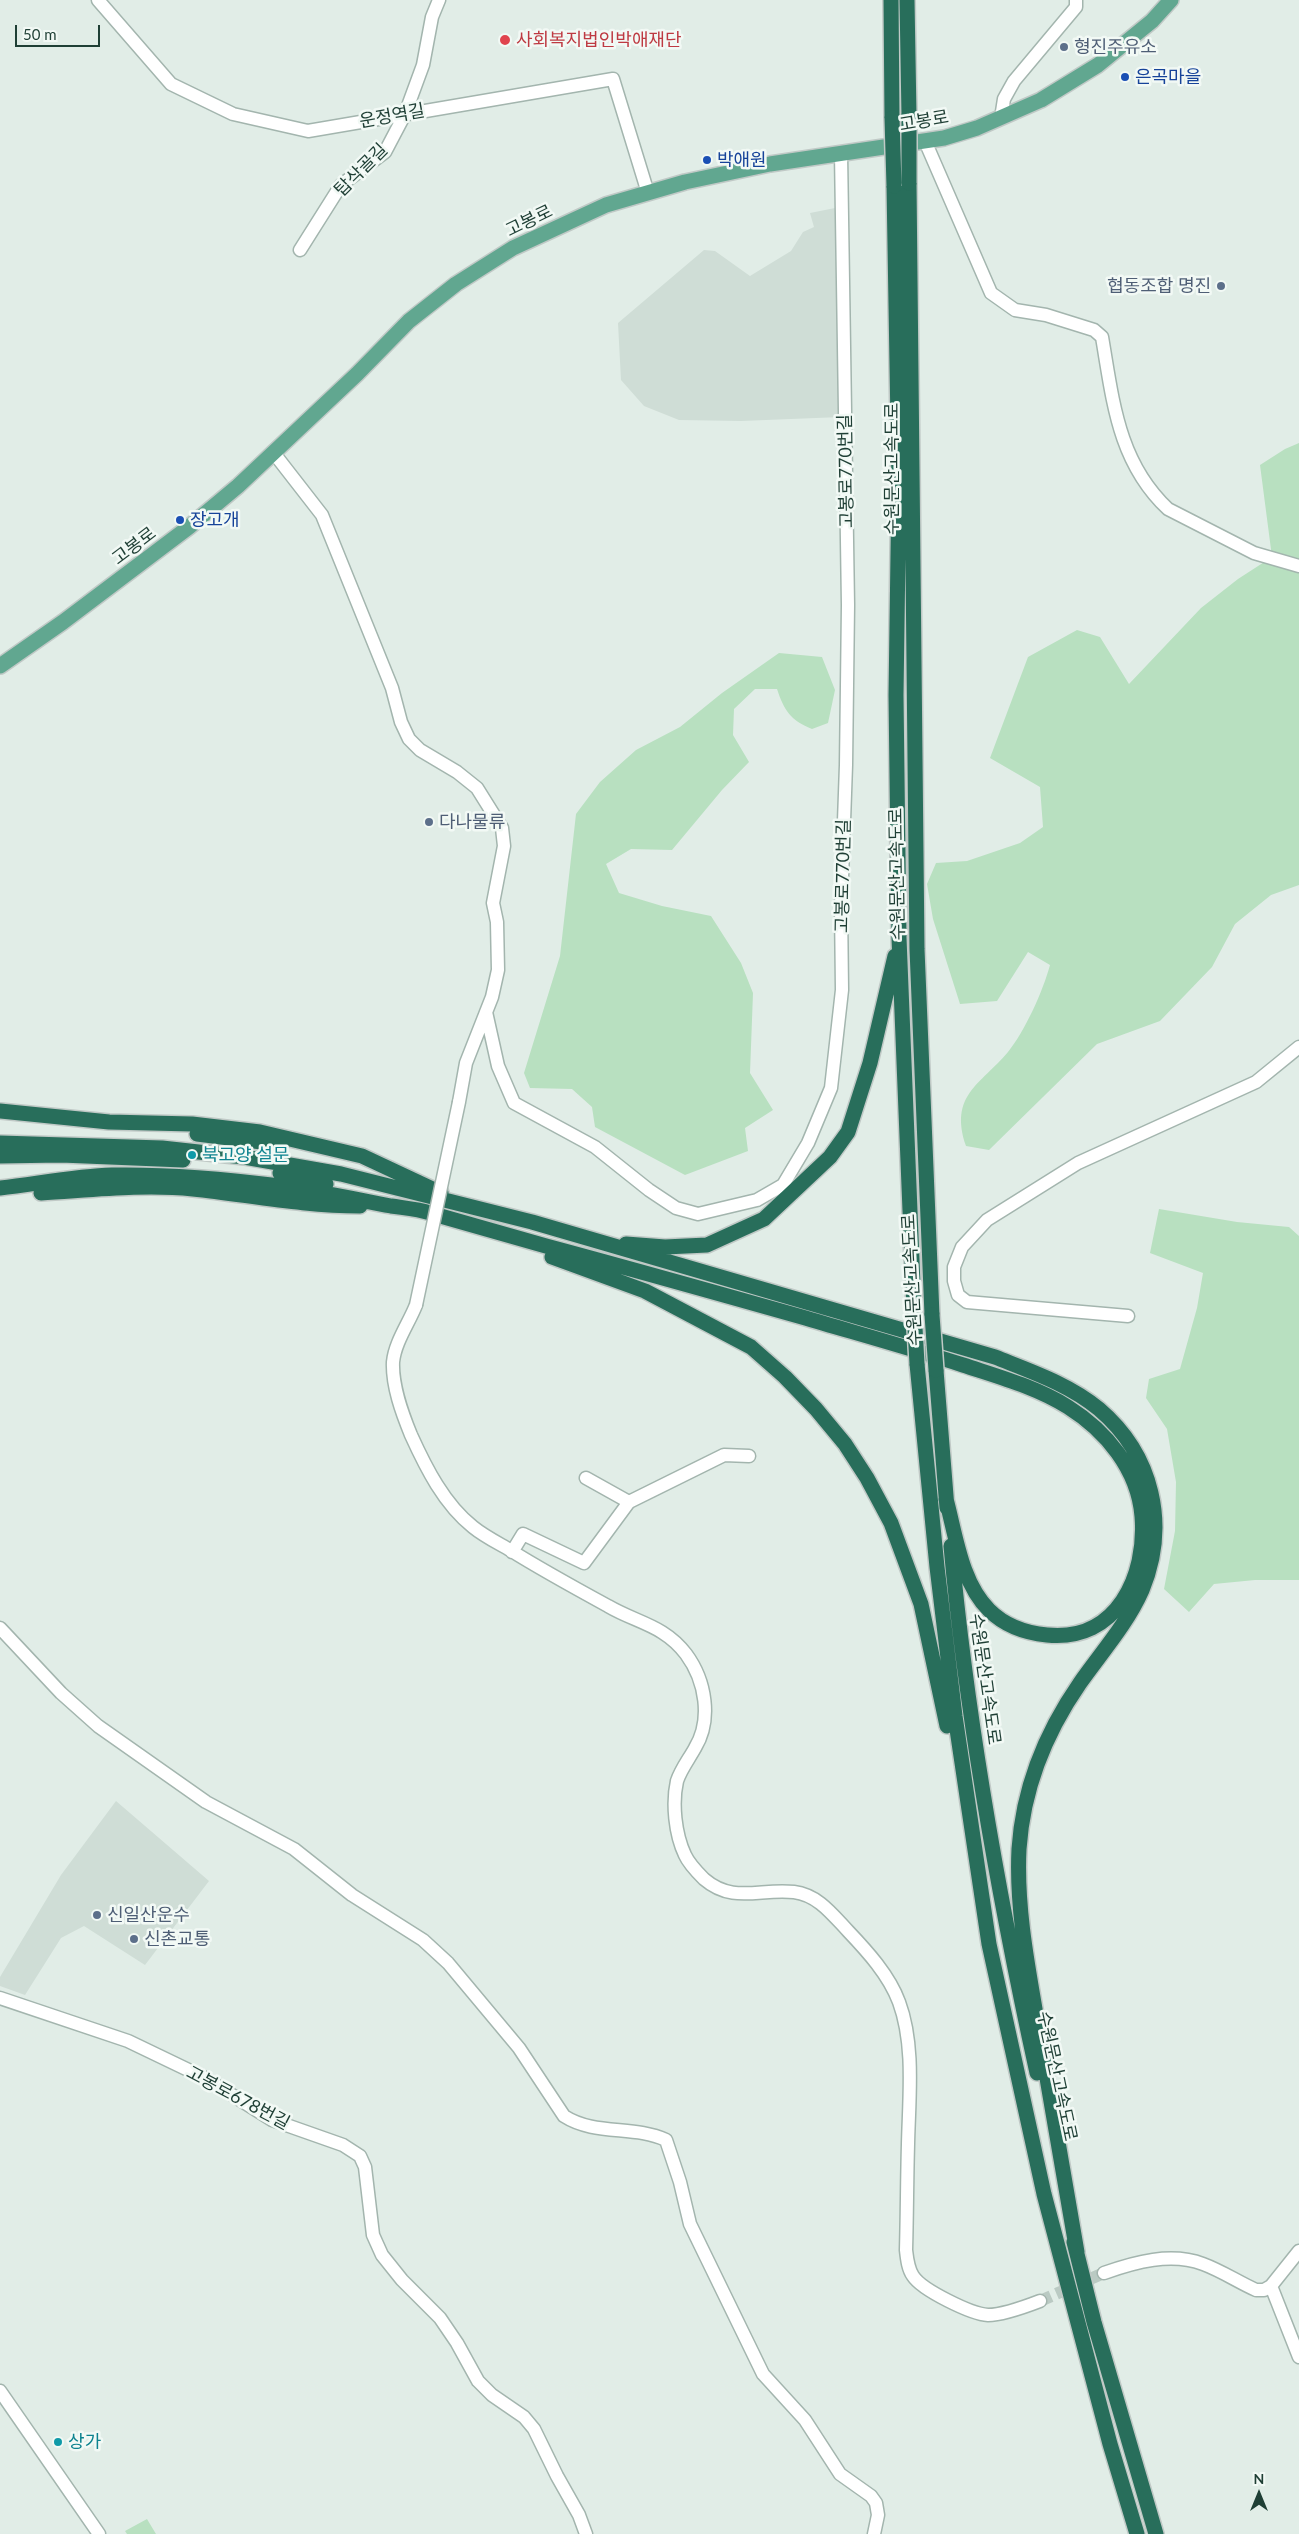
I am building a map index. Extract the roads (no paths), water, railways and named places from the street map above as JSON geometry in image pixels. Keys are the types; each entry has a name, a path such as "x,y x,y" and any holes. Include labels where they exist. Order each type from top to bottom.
{"highway":[{"name":"수원문산고속도로","path":"891,0 899,482 896,695 899,938 916,1364 936,1567 978,1879 989,1944 1044,2194 1110,2444 1135,2528"},
{"name":"수원문산고속도로","path":"907,0 917,949 932,1315 946,1499 959,1633 997,1873 1033,2057 1094,2322 1156,2534"},
{"path":"0,1142 162,1148 244,1157 341,1174 618,1243 665,1247 708,1245 764,1219 830,1157 848,1132 870,1063 899,938"},
{"path":"0,1111 114,1122 192,1124 260,1132 362,1156 470,1207"},
{"path":"0,1156 80,1156 225,1164 343,1188 388,1205"},
{"path":"0,1161 192,1168 285,1182 428,1212 645,1291 751,1347 791,1383 845,1444 891,1523 921,1604 938,1677 978,1879"},
{"path":"0,1188 109,1175 192,1178 278,1186 342,1195"},
{"path":"0,1196 125,1188 192,1189 339,1205 388,1205"},
{"path":"452,1220 897,1345 1036,1390 1092,1423 1112,1444 1126,1465 1142,1510 1143,1535 1140,1559 1134,1581 1119,1606 1110,1616 1092,1628 1072,1635 1053,1636 1019,1629 1004,1622 989,1610 976,1593 964,1568 946,1499"},
{"path":"532,1222 994,1357 1041,1375 1069,1389 1099,1409 1135,1452 1148,1479 1155,1507 1155,1530 1151,1560 1142,1590 1124,1620 1080,1683 1046,1739 1029,1794 1020,1847 1020,1894 1027,1958 1077,2252"}],"main road":[{"name":"고봉로","path":"0,666 156,553 238,486 357,374 409,321 456,284 514,248 606,205 685,182 770,164 925,141 977,128 1040,100 1098,65 1152,21 1170,0"}],"street":[{"name":"운정역길","path":"98,0 171,84 233,114 308,131 613,79 648,193"},
{"name":"탑삭골길","path":"300,250 341,185 385,152 405,114 423,65 432,17 439,0"},
{"path":"1001,118 1004,99 1014,81 1076,3 1088,0"},
{"path":"925,141 991,293 1015,310 1046,315 1094,330 1102,336 1115,419 1144,482 1157,499 1168,509 1254,553 1299,566"},
{"name":"고봉로770번길","path":"486,1012 498,1066 514,1103 595,1147 648,1190 676,1208 698,1214 757,1200 783,1185 808,1143 830,1088 842,990 841,906 846,765 848,605 841,153"},
{"path":"273,452 322,515 392,688 400,722 409,739 420,750 457,772 477,788 502,828 504,846 494,903 497,922 498,970 486,1012 466,1063 460,1102 416,1304 400,1338 393,1362 401,1409 408,1427 423,1460 447,1500 473,1528 618,1612 657,1627 675,1642 692,1665 705,1699 705,1724 696,1747 677,1782 676,1808 682,1847 694,1868 715,1887 724,1892 736,1894 794,1892 813,1898 826,1907 859,1943 890,1983 902,2012 909,2058 906,2250 913,2277 920,2285 980,2314 990,2315 1040,2301"},
{"path":"1128,1316 967,1302 958,1295 954,1281 954,1267 962,1247 987,1220 1078,1163 1256,1082 1299,1047"},
{"path":"512,1552 523,1534 584,1563 628,1502 724,1455 749,1456"},
{"path":"586,1478 628,1502"},
{"path":"0,1628 61,1693 105,1732 206,1802 294,1849 352,1895 423,1940 448,1962 518,2048 540,2076 564,2116 573,2122 602,2129 654,2135 666,2140 674,2158 690,2224 763,2374 805,2420 840,2474 871,2496 876,2503 878,2515 874,2534"},
{"name":"고봉로678번길","path":"0,1998 128,2040 205,2078 272,2120 343,2145 360,2156 365,2167 373,2235 382,2255 402,2280 440,2318 457,2343 478,2382 492,2395 524,2417 534,2429 579,2515 586,2534"},
{"path":"1104,2273 1127,2265 1172,2257 1203,2264 1256,2290 1264,2290 1271,2286 1299,2252"},
{"path":"1271,2286 1299,2357"},
{"path":"0,2391 99,2534"}],"tunnel":[{"path":"1040,2301 1104,2273"}],"place":[{"name":"사회복지법인박애재단","path":"505,40"},
{"name":"형진주유소","path":"1064,47"},
{"name":"은곡마을","path":"1125,77"},
{"name":"박애원","path":"707,160"},
{"name":"협동조합 명진","path":"1221,286"},
{"name":"장고개","path":"180,520"},
{"name":"다나물류","path":"429,822"},
{"name":"북고양 설문","path":"192,1155"},
{"name":"신일산운수","path":"97,1915"},
{"name":"신촌교통","path":"134,1939"},
{"name":"상가","path":"58,2442"}]}
